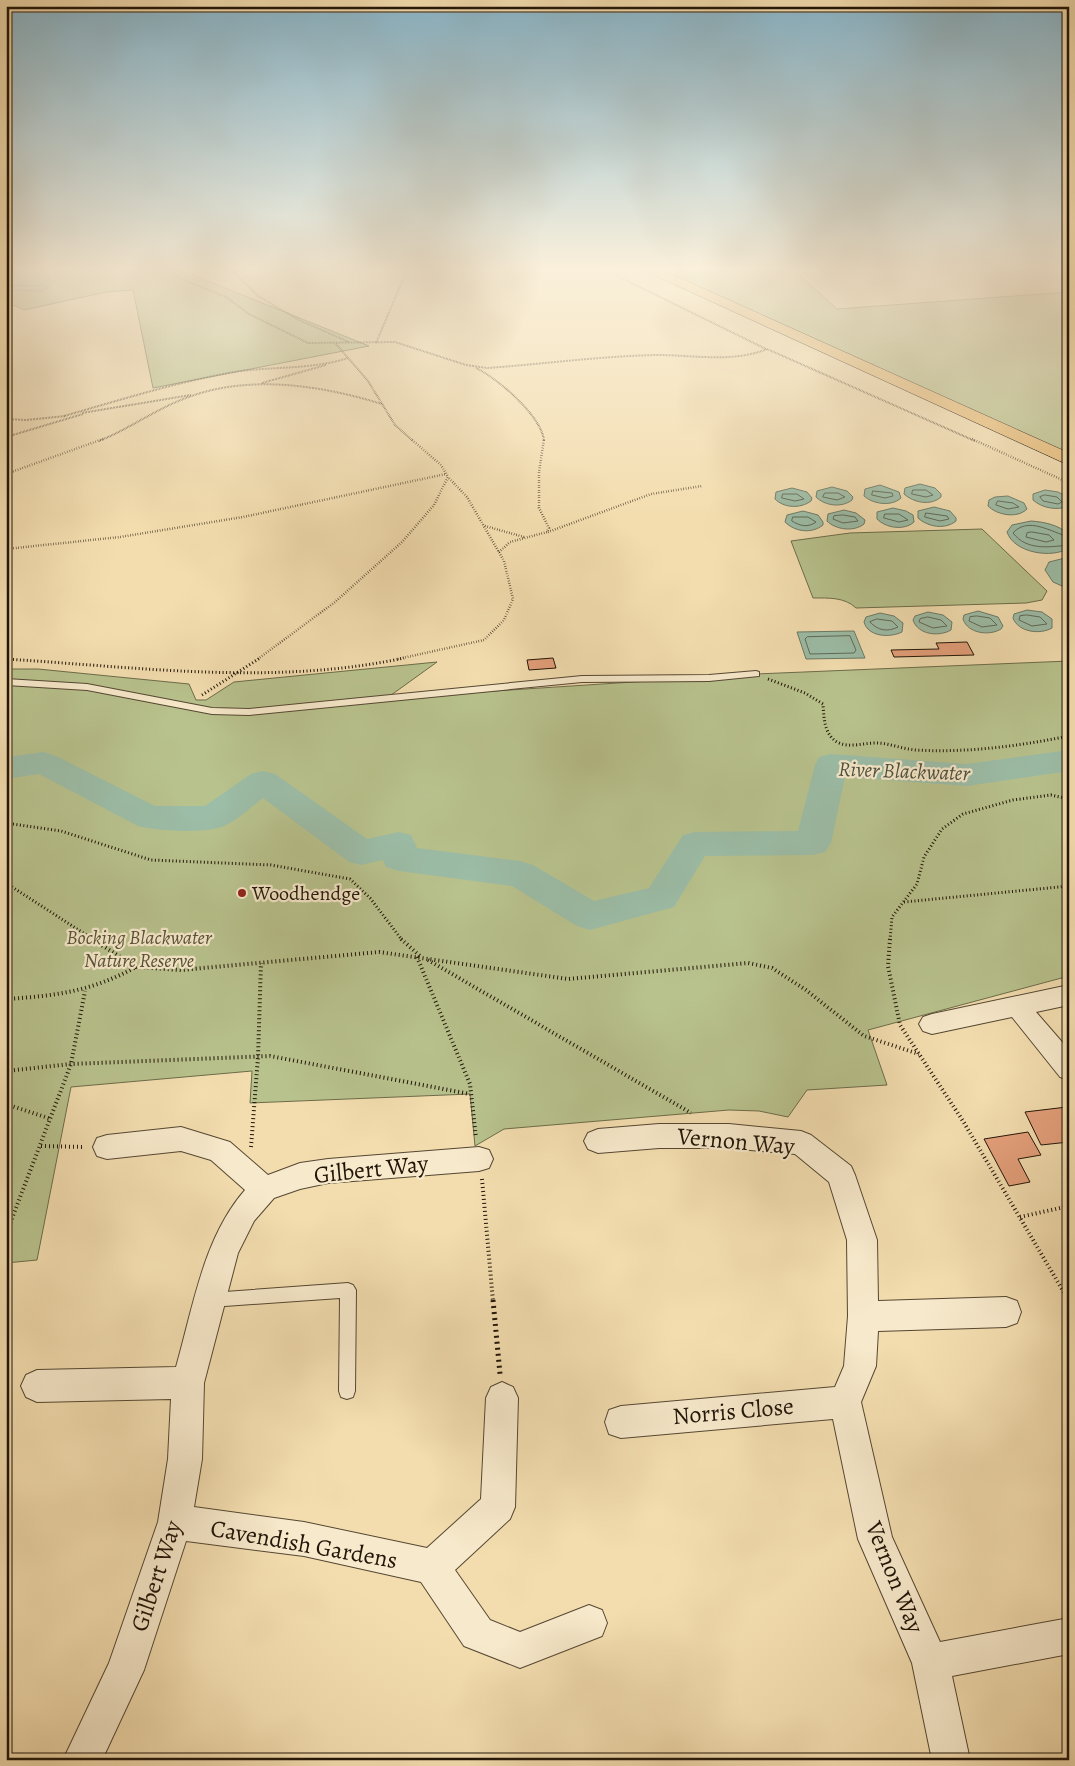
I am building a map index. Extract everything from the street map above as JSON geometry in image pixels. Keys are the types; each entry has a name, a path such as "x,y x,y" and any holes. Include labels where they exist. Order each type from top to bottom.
{"highway":[{"path":"832,352 1069,460"}],"street":[{"path":"932,1024 1069,996"},
{"path":"1017,1006 1069,1069"},
{"name":"Vernon Way","path":"598,1141 659,1136 729,1136 801,1143 841,1175 862,1240 863,1316 860,1366 845,1402 875,1540 930,1662 952,1760"},
{"path":"107,1147 181,1139 220,1151 257,1181"},
{"name":"Gilbert Way","path":"82,1760 125,1670 175,1522 185,1459 188,1383 224,1250 244,1212 257,1181 328,1171 479,1159"},
{"path":"863,1316 1006,1312"},
{"path":"37,1386 188,1383"},
{"path":"502,1398 498,1507 432,1567 477,1633 520,1650 589,1623"},
{"name":"Norris Close","path":"621,1422 845,1402"},
{"name":"Cavendish Gardens","path":"175,1522 304,1540 432,1567"},
{"path":"930,1662 1069,1636"}],"lane":[{"path":"6,682 86,687 212,711 249,712 582,678 701,678 756,674"},
{"path":"209,1300 348,1290 346,1391"}],"path":[{"path":"6,659 240,672 324,671 375,664 484,640 504,620 513,599 500,552 467,497 447,476 441,465 395,425 368,381 343,352"},
{"path":"429,352 473,366 487,368 658,355 735,356 762,352"},
{"path":"773,352 855,386 1069,483"},
{"path":"6,419 26,420 64,416 256,384 348,358"},
{"path":"64,416 213,376 258,369 334,363"},
{"path":"473,366 489,374 514,396 536,422 544,438 539,472 539,508 548,522 549,528 547,532"},
{"path":"256,384 305,388 348,395 382,404"},
{"path":"6,474 123,431 159,410 194,395"},
{"path":"6,437 96,411"},
{"path":"6,549 120,537 243,517 447,476"},
{"path":"187,705 240,672 334,602 402,542 434,505 447,476"},
{"path":"500,552 510,542 594,517 651,494 702,486"},
{"path":"484,526 526,538"},
{"path":"756,674 796,692 814,696 824,704 824,723 831,738 849,746 879,743 911,750 955,752 1020,746 1069,736"},
{"path":"1069,799 1051,795 1013,800 964,814 942,829 924,858 917,884 892,917 888,966 900,1024 963,1121 1069,1301"},
{"path":"6,823 61,831 151,860 271,865 350,879 370,898 398,936 421,958 695,1116"},
{"path":"6,883 136,967 157,970 180,970 379,952 568,979 748,963 772,968 786,976 864,1036 919,1054"},
{"path":"903,902 1069,886"},
{"path":"421,958 470,1084 502,1398"},
{"path":"257,1181 258,1057 262,963"},
{"path":"6,999 63,996 85,991 136,967"},
{"path":"6,1234 71,1064 85,991"},
{"path":"6,1071 71,1064 270,1056 470,1094"},
{"path":"6,1104 51,1119"},
{"path":"41,1146 107,1147"},
{"path":"1020,1217 1069,1206"}],"green space":[{"path":"146,352 336,352 153,388"},
{"path":"845,352 1069,352 1069,453"},
{"path":"982,529 1047,591 1042,600 1026,603 856,608 842,600 813,598 791,541 850,533"},
{"name":"Bocking Blackwater Nature Reserve","path":"1069,661 1069,976 868,1030 887,1085 807,1090 788,1117 759,1111 729,1110 504,1129 475,1146 470,1094 250,1103 252,1071 71,1087 37,1260 6,1263 6,669 38,669 189,684 196,700 206,700 234,682 437,662 387,698 756,674"}],"water":[{"path":"920,484 935,488 941,494 941,497 932,502 922,502 913,500 904,494 905,488"},
{"path":"880,485 899,492 901,498 892,503 877,503 864,496 865,489"},
{"path":"832,487 847,491 853,497 852,500 848,503 834,505 816,497 817,491"},
{"path":"792,488 807,492 812,498 811,501 807,504 787,506 775,499 776,492"},
{"path":"1045,490 1058,492 1068,497 1069,506 1050,508 1033,500 1033,494"},
{"path":"1008,496 1024,503 1027,509 1018,514 1007,515 996,512 988,506 989,500 995,497"},
{"path":"934,507 950,511 956,518 956,521 947,526 937,526 927,524 918,518 918,511"},
{"path":"893,508 913,515 914,522 905,527 895,527 885,525 877,519 877,512"},
{"path":"844,510 856,513 865,520 864,524 860,527 845,529 827,521 828,514"},
{"path":"803,511 818,515 823,525 814,530 804,531 794,528 785,522 787,515"},
{"path":"1031,521 1051,524 1065,531 1069,534 1069,548 1053,553 1044,553 1034,552 1017,545 1007,532 1012,525"},
{"path":"1069,557 1069,589 1053,582 1045,570 1049,562"},
{"path":"1027,610 1042,612 1052,619 1052,628 1036,632 1024,629 1013,618 1014,614"},
{"path":"978,611 998,617 1003,626 1001,629 985,633 969,628 963,619 964,615"},
{"path":"928,612 943,615 952,622 951,630 935,634 919,629 913,620 915,616"},
{"path":"880,613 894,616 903,623 902,632 892,635 880,635 870,631 864,622 866,617"},
{"path":"854,631 865,658 806,659 797,632"}],"building":[{"path":"967,642 974,655 894,657 891,650 939,649 936,643"},
{"path":"553,658 556,668 529,670 527,660"},
{"path":"1067,1107 1069,1142 1041,1145 1025,1112"},
{"path":"1028,1132 1041,1155 1018,1159 1030,1182 1009,1186 984,1139"}],"waterway":[{"name":"River Blackwater","path":"6,768 44,763 150,818 212,818 263,782 361,853 399,844 399,858 520,874 590,916 661,898 695,844 813,843 831,765 967,775 1069,760"}],"place":[{"name":"Woodhendge","path":"242,893"}]}
